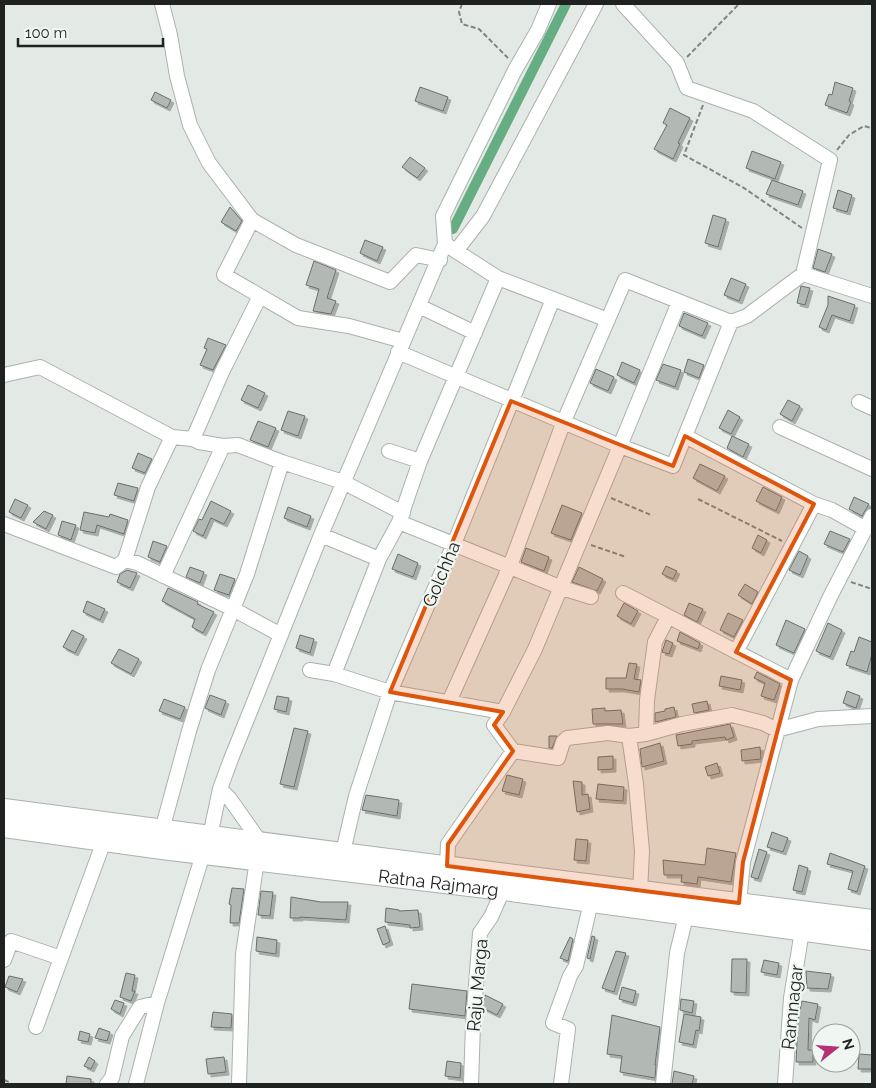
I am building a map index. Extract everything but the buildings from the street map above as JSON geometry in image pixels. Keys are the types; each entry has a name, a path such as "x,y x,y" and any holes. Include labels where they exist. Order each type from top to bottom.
{"highway":[{"name":"Ratna Rajmarg","path":"4,809 162,830 207,845"},
{"name":"Ratna Rajmarg","path":"4,827 104,841 207,845 502,890 872,940"},
{"name":"Ratna Rajmarg","path":"259,852 343,852 640,892 872,920"}],"street":[{"path":"162,4 170,35 176,76 190,125 209,163 252,220 296,246 390,282 416,256 439,260"},
{"path":"549,4 538,30 443,216 450,247 498,278 608,320"},
{"path":"136,1084 157,1003 207,845 220,789 321,535 400,347 439,260 483,216 596,4"},
{"path":"449,702 510,566 564,421 625,280 732,322 747,316 804,274 830,160 753,112 687,88 677,63 623,4"},
{"path":"252,220 224,275 298,318 350,326 400,347 456,376 511,401 673,466 732,322"},
{"path":"804,274 872,296"},
{"path":"334,674 379,559 401,517 420,460 498,278"},
{"path":"193,439 222,372 260,296"},
{"name":"Golchha","path":"343,852 356,796 390,692 454,544 553,299"},
{"path":"679,302 579,540 562,588 535,649 503,712 494,725 513,750 558,758 563,742 568,738 608,733 629,736 646,734 682,724 732,715 763,723 777,730 818,719 872,716"},
{"path":"419,306 475,333"},
{"path":"4,375 40,367 172,437 193,439 199,442 224,446 238,445 343,482 401,517 454,544 562,588 591,597"},
{"path":"859,402 872,408"},
{"path":"780,427 872,469"},
{"path":"685,436 814,504 832,510 866,528"},
{"path":"4,524 116,567 125,560 148,488 172,437"},
{"path":"163,576 224,446"},
{"path":"389,451 420,460"},
{"path":"162,830 208,670 247,574 282,462"},
{"path":"736,652 814,504"},
{"path":"739,903 743,862 791,680 840,577 872,516"},
{"path":"321,535 379,559"},
{"path":"125,560 233,608 281,635"},
{"path":"623,593 791,680"},
{"path":"646,734 647,700 655,642 668,617"},
{"path":"310,670 334,674 390,692 503,712"},
{"path":"629,736 636,784 642,851 640,892"},
{"path":"447,866 448,844 513,750"},
{"path":"220,789 230,799 259,852 244,954 239,1084"},
{"path":"36,1027 104,841"},
{"name":"Raju Marga","path":"471,1084 472,1024 480,933 491,917 502,890"},
{"path":"561,1084 568,1030 553,1023 570,976 576,966 591,902"},
{"path":"663,1084 678,953 686,916"},
{"name":"Ramnagar","path":"785,1084 791,998 802,931"},
{"path":"4,960 11,941 61,958"},
{"path":"107,1084 112,1078 122,1036 140,1007 157,1003"}],"path":[{"path":"462,4 459,12 462,24 479,29 517,68"},
{"path":"677,63 690,55 739,4"},
{"path":"707,95 684,155 744,188 812,236"},
{"path":"830,160 849,135 864,126 872,128"},
{"path":"600,493 651,515"},
{"path":"698,498 773,535 790,547"},
{"path":"579,540 626,557"},
{"path":"840,577 872,589"},
{"path":"4,1080 9,1082"}],"highlighted area":[{"path":"511,401 673,466 685,436 814,504 736,652 791,680 743,862 739,903 447,866 448,844 513,751 494,725 503,712 390,692"}],"waterway":[{"path":"453,229 566,4"}]}
